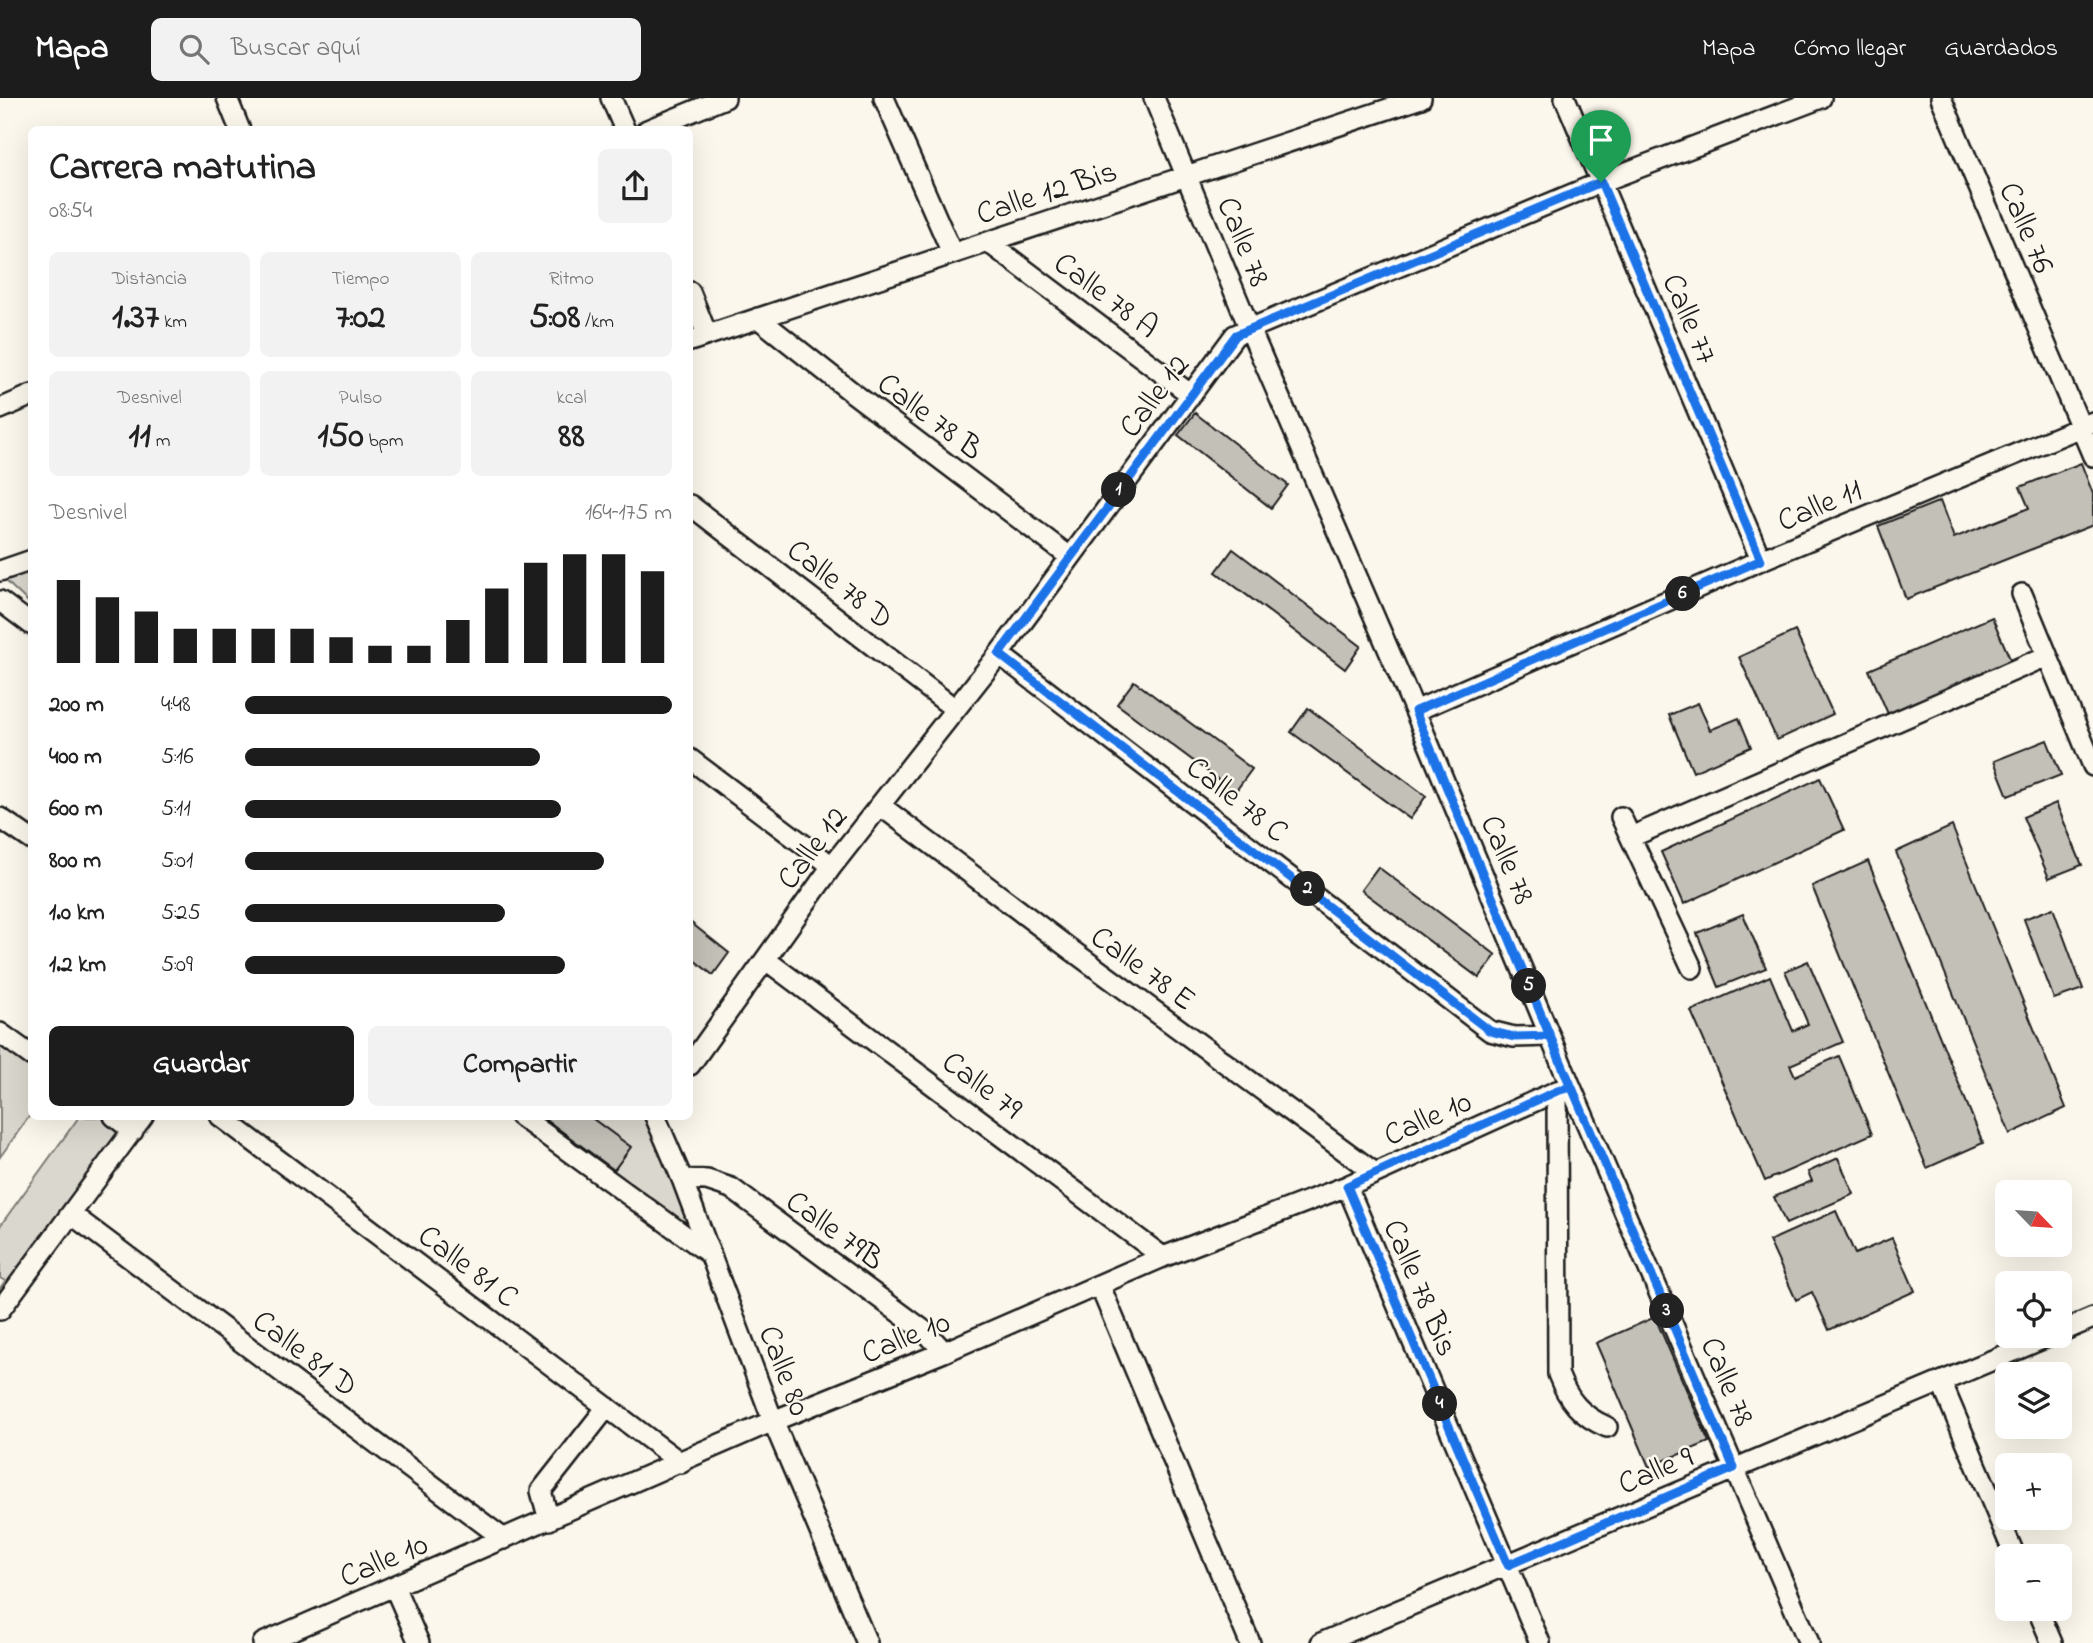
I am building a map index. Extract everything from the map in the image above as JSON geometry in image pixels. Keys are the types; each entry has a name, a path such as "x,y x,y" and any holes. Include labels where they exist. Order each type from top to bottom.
{"street":[{"path":"227,98 238,126"},
{"path":"611,98 623,126"},
{"path":"658,126 725,98"},
{"path":"884,98 952,253"},
{"name":"Calle 78","path":"1154,98 1550,1036 1564,1089 1734,1468 1808,1643"},
{"name":"Calle 12 Bis","path":"698,338 1421,98"},
{"name":"Calle 77","path":"1565,98 1761,560"},
{"name":"Calle 12","path":"693,1061 832,866 999,654 1236,335 1249,327 1601,182 1821,98"},
{"name":"Calle 76","path":"1941,98 2087,424 2093,456"},
{"name":"Calle 78 A","path":"988,242 1190,394"},
{"path":"693,309 698,338"},
{"name":"Calle 78 B","path":"758,318 1070,557"},
{"path":"0,409 28,397"},
{"name":"Calle 11","path":"1415,711 1761,560 2087,424"},
{"name":"Calle 78 D","path":"693,507 955,709"},
{"path":"0,571 28,561"},
{"path":"2022,594 2093,765"},
{"path":"0,601 28,622"},
{"name":"Calle 78 C","path":"999,654 1490,1031 1514,1037 1550,1036"},
{"path":"1631,837 2048,656"},
{"path":"693,761 832,866"},
{"name":"Calle 78 E","path":"881,806 1375,1173"},
{"path":"1621,817 1692,968"},
{"path":"0,818 28,837"},
{"name":"Calle 79","path":"766,960 1163,1257"},
{"path":"0,1033 28,1053"},
{"path":"1564,1089 1558,1374 1574,1406 1589,1420 1607,1427"},
{"name":"Calle 10","path":"263,1643 773,1421 944,1352 1163,1257 1347,1186 1564,1089"},
{"name":"Calle 81 C","path":"225,1120 681,1463"},
{"path":"526,1120 710,1254"},
{"name":"Calle 80","path":"657,1120 682,1179 773,1421 867,1643"},
{"path":"0,1310 138,1124"},
{"name":"Calle 79B","path":"682,1179 707,1180 730,1188 927,1333 944,1352"},
{"name":"Calle 78 Bis","path":"1347,1186 1540,1643"},
{"name":"Calle 81 D","path":"71,1214 504,1539"},
{"path":"1100,1286 1250,1643"},
{"path":"2072,1327 2093,1318"},
{"name":"Calle 9","path":"1321,1643 2021,1348"},
{"path":"1941,1382 2010,1544"},
{"path":"549,1520 541,1491 607,1407"},
{"path":"394,1586 419,1643"},
{"path":"2043,1621 2052,1643"}],"shaded area":[{"path":"28,571 28,602 5,580"},
{"path":"0,1041 28,1061 28,1118 0,1157"},
{"path":"77,1120 106,1120 121,1131 0,1296 0,1288 5,1281 0,1278 0,1226"},
{"path":"524,1120 545,1120 614,1170 630,1147 593,1120 656,1120 710,1254"}],"building":[{"path":"1195,413 1288,485 1271,508 1178,435"},
{"path":"2081,463 2093,494 2093,525 1906,599 1878,526 1940,501 1954,538 2029,508 2020,487"},
{"path":"1233,549 1361,646 1345,669 1216,572"},
{"path":"1992,617 2011,661 1888,714 1869,670"},
{"path":"1795,631 1833,714 1777,740 1739,657"},
{"path":"1134,681 1252,769 1235,792 1117,704"},
{"path":"1698,703 1710,730 1739,718 1751,747 1693,772 1669,715"},
{"path":"1308,708 1426,796 1410,819 1291,732"},
{"path":"2047,740 2061,775 2008,796 1994,761"},
{"path":"1820,778 1844,830 1684,904 1661,852"},
{"path":"2056,803 2082,865 2049,878 2023,817"},
{"path":"1952,826 2066,1108 2010,1134 1896,852"},
{"path":"1868,861 1983,1143 1927,1168 1812,886"},
{"path":"1378,867 1496,955 1479,978 1361,890"},
{"path":"2053,908 2083,989 2054,999 2024,919"},
{"path":"1743,914 1766,968 1719,987 1697,933"},
{"path":"693,924 729,953 713,975 693,959"},
{"path":"1808,961 1843,1042 1790,1065 1795,1076 1839,1056 1872,1134 1765,1181 1691,1011 1770,976 1793,1031 1808,1024 1785,971"},
{"path":"546,1120 594,1120 631,1147 614,1170"},
{"path":"1838,1158 1854,1194 1786,1224 1774,1197 1812,1181 1808,1172"},
{"path":"1836,1211 1855,1254 1892,1238 1915,1291 1829,1330 1812,1292 1796,1300 1769,1241"},
{"path":"1655,1317 1709,1442 1649,1467 1596,1343"}],"route":[{"path":"1601,182 1249,327 1236,335 999,654 1490,1031 1514,1037 1550,1036 1734,1468 1508,1565 1347,1186 1571,1087 1550,1036 1415,711 1761,560 1601,182"}]}
